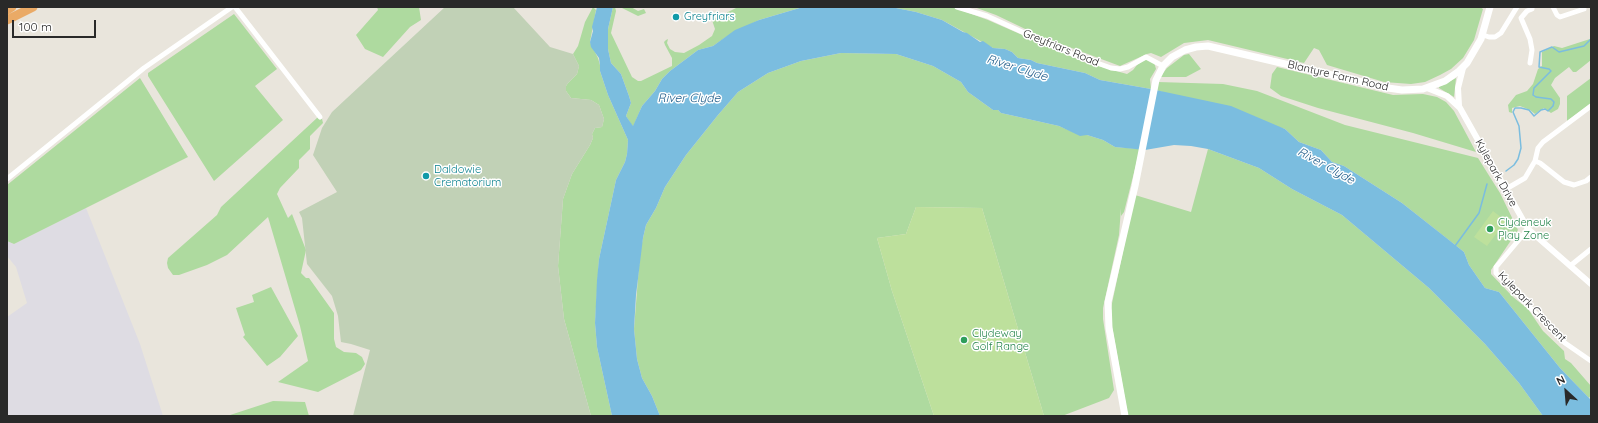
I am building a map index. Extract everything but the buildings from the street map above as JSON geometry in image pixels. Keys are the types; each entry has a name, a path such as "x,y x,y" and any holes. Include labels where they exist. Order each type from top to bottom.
{"highway":[{"path":"7,10 12,7"},
{"path":"7,14 22,7"},
{"path":"7,20 33,7"}],"main road":[{"name":"Blantyre Farm Road","path":"1125,416 1109,328 1108,308 1156,80 1163,66 1172,57 1185,50 1208,46 1388,88 1402,90 1427,88 1445,81 1463,68 1476,50 1483,35 1490,7"}],"street":[{"path":"7,179 144,68 233,7 320,117"},
{"name":"Greyfriars Road","path":"957,7 988,16 1064,51 1111,68 1120,69 1128,67 1146,57 1163,66"},
{"path":"1483,35 1495,37 1500,33 1517,7"},
{"path":"1530,63 1532,50 1530,38 1522,18 1526,11 1532,9 1532,7"},
{"path":"1553,7 1557,15 1560,16 1584,9"},
{"name":"Kylepark Drive","path":"1459,106 1458,88 1463,68"},
{"name":"Kylepark Drive","path":"1427,88 1447,96 1459,106 1528,229 1591,284"},
{"path":"1506,190 1525,178 1535,162 1538,148 1543,142 1591,106"},
{"path":"1535,162 1540,163 1564,182 1574,185 1586,181 1591,177"},
{"name":"Kylepark Crescent","path":"1528,229 1496,268 1496,273 1565,343 1591,361"},
{"path":"1570,266 1591,249"}],"shaded area":[{"path":"86,208 140,344 163,416 7,416 7,317 27,303 16,267 7,256 7,241 14,244"}],"green space":[{"path":"377,7 419,7 421,20 410,27 383,57 365,49 356,35 378,10"},
{"path":"445,7 513,7 550,47 573,54 579,66 577,74 566,86 566,91 571,98 591,100 599,105 604,119 602,127 595,128 590,145 572,174 563,199 558,266 564,319 591,416 353,416 370,350 341,342 338,316 332,296 307,264 302,218 299,212 337,192 313,155 322,128 332,112"},
{"path":"593,7 596,10 590,42 598,58 600,71 608,95 628,140 627,154 625,162 616,180 599,259 595,323 597,347 612,416 591,416 564,319 558,266 563,199 572,174 590,145 595,128 602,127 604,119 599,105 591,100 571,98 566,91 566,86 577,74 579,66 573,54 578,46 585,22"},
{"path":"613,7 615,7 616,11 611,33 632,77 638,81 641,81 672,66 672,58 664,42 666,40 668,39 667,43 670,49 675,52 684,53 712,36 715,29 712,20 738,7 803,7 759,20 726,37 713,46 698,50 670,71 662,79 655,91 642,106 633,127 626,116 631,103 629,96 621,74 611,63 608,49 608,29"},
{"path":"620,7 631,7 638,11 644,9 646,13 638,16"},
{"path":"891,7 955,8 988,20 1084,62 1127,74 1144,60 1148,60 1154,62 1156,69 1150,79 1151,89 1100,80 1085,73 1018,58 1012,52 1005,49 993,48 942,20 916,12"},
{"path":"974,7 1480,7 1483,9 1474,40 1463,58 1451,69 1440,75 1425,82 1411,84 1384,82 1327,65 1319,50 1314,48 1304,63 1208,40 1184,43 1161,57 1151,53 1120,66 1042,37 996,15"},
{"path":"234,14 277,69 255,86 283,120 214,181 148,76 148,73"},
{"path":"1590,39 1591,60 1576,72 1573,72 1569,67 1555,78 1551,85 1560,98 1558,109 1551,113 1544,108 1535,114 1520,106 1512,108 1512,113 1509,112 1508,105 1516,95 1527,91 1533,84 1538,69 1542,66 1542,52 1554,46 1562,48"},
{"path":"841,53 896,54 933,66 961,82 968,92 993,110 1059,126 1080,135 1087,135 1103,140 1115,147 1140,149 1124,212 1121,216 1121,208 1119,235 1103,308 1103,319 1114,390 1109,398 1062,416 1044,416 982,208 916,207 906,234 877,238 892,291 934,416 660,416 652,396 642,378 637,359 634,329 640,253 646,225 656,208 665,187 686,155 738,92 768,73 801,61"},
{"path":"1189,54 1201,69 1186,77 1160,77 1167,68 1184,55"},
{"path":"1277,67 1393,95 1423,94 1437,97 1446,102 1454,111 1476,152 1413,133 1318,108 1281,96 1270,88 1272,74"},
{"path":"140,78 188,157 14,244 7,241 7,185"},
{"path":"1456,78 1454,97 1439,88 1439,87"},
{"path":"1591,78 1591,103 1567,121 1567,96"},
{"path":"1158,82 1223,84 1257,91 1345,125 1478,158 1500,193 1518,230 1491,270 1491,274 1513,297 1528,309 1543,331 1564,351 1565,359 1571,363 1591,386 1591,395 1589,398 1560,368 1499,292 1485,288 1469,265 1464,252 1402,203 1344,166 1332,162 1321,150 1299,142 1285,129 1156,90"},
{"path":"318,117 322,119 323,123 310,136 310,149 299,160 299,168 280,188 277,194 288,218 292,214 306,250 301,273 306,278 309,278 334,313 334,339 336,347 344,352 356,353 362,357 365,364 361,370 318,392 278,382 308,361 300,326 268,217 227,255 207,265 179,275 173,275 168,268 167,263 168,258 217,215 221,207"},
{"path":"1208,149 1259,168 1292,189 1342,215 1429,288 1485,344 1519,383 1543,416 1128,416 1112,326 1111,308 1135,195 1191,212"},
{"name":"Clydeway Golf Range","path":"916,207 982,208 1044,416 934,416 892,291 877,238 906,234"},
{"name":"Clydeneuk Play Zone","path":"1493,211 1506,221 1487,246 1474,237"},
{"path":"271,287 298,336 280,357 267,366 243,337 245,335 236,308 254,302 252,295"},
{"path":"273,401 305,402 309,416 227,416"}],"water":[{"name":"River Clyde","path":"597,7 613,7 608,29 608,49 611,63 621,74 629,96 631,103 626,116 633,126 642,106 655,91 662,79 670,71 698,50 713,46 735,30 759,20 803,7 891,7 916,12 942,20 967,33 980,42 983,41 993,48 1005,49 1012,52 1018,58 1085,73 1100,80 1231,106 1285,129 1299,142 1321,150 1332,162 1344,166 1402,203 1464,252 1469,265 1485,288 1499,292 1560,368 1591,400 1591,416 1543,416 1519,383 1485,344 1429,288 1342,215 1292,189 1259,168 1208,149 1191,146 1174,145 1145,150 1115,147 1103,140 1087,135 1080,136 1059,126 993,110 968,92 961,82 933,66 896,54 841,53 801,61 768,73 738,92 686,155 665,187 656,208 646,225 643,238 636,295 634,329 637,359 642,378 652,396 660,416 612,416 597,347 595,323 597,280 599,259 616,180 625,162 628,140 608,95 600,71 599,58 591,47 590,42 593,31 592,27"}],"waterway":[{"path":"1506,171 1514,165 1518,159 1521,148 1519,126 1513,112 1515,108 1529,110 1534,116 1541,110 1545,109 1548,111 1553,106 1554,102 1551,99 1536,97 1533,95 1534,88 1551,71 1549,69 1539,67 1540,52 1552,47 1559,52 1584,46 1591,39"},
{"path":"1455,246 1479,213 1487,184"}],"place":[{"name":"Greyfriars","path":"676,17"},
{"name":"Daldowie Crematorium","path":"426,176"},
{"name":"Clydeneuk Play Zone","path":"1490,229"},
{"name":"Clydeway Golf Range","path":"964,340"}]}
